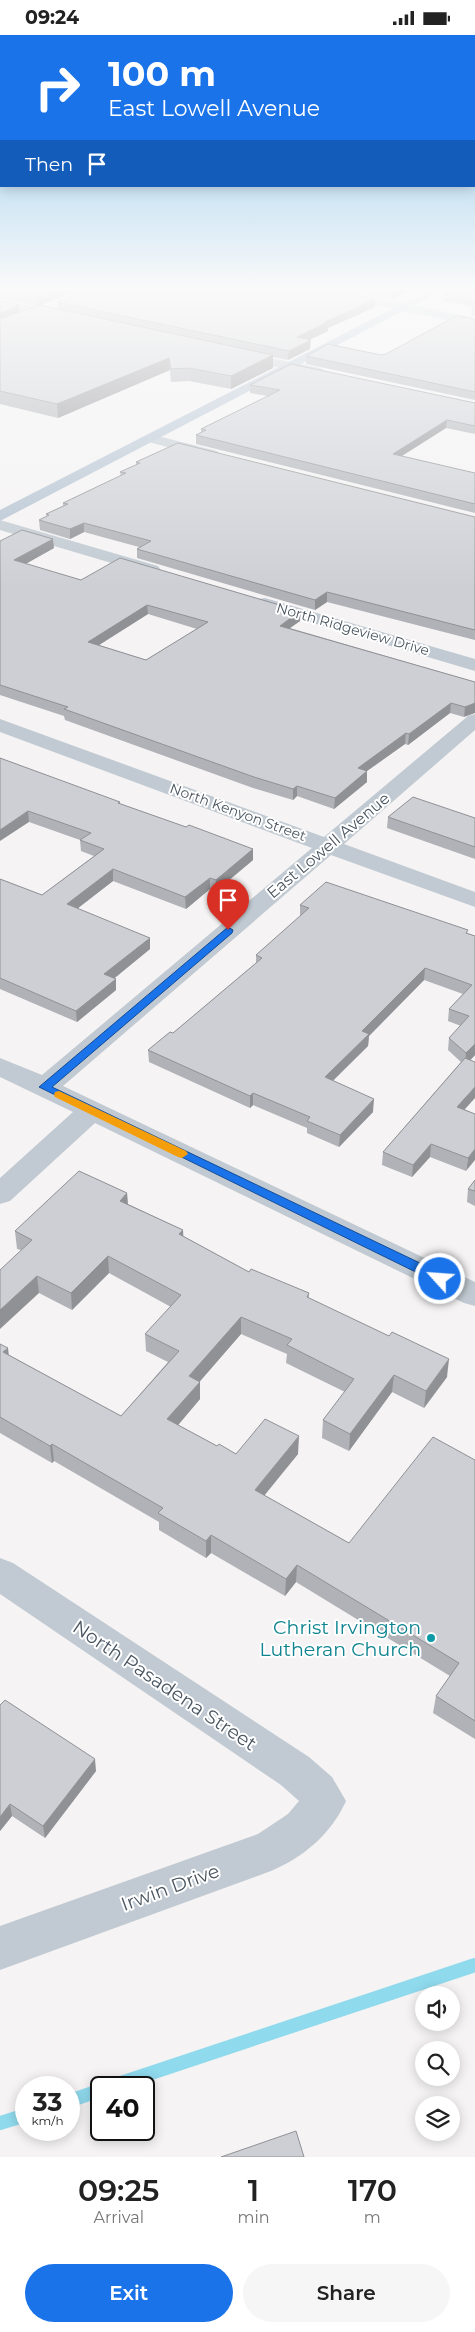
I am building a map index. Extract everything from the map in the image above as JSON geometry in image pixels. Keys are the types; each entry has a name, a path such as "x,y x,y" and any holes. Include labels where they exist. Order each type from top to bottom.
{"main road":[{"path":"0,516 244,389"}],"street":[{"path":"150,438 224,457"},
{"path":"0,525 171,575"},
{"name":"North Ridgeview Drive","path":"247,598 475,665"},
{"name":"East Lowell Avenue","path":"44,1087 475,720"},
{"name":"North Kenyon Street","path":"0,725 475,900"},
{"path":"0,1066 475,1295"},
{"path":"0,1194 92,1111"},
{"name":"North Pasadena Street","path":"0,1574 295,1771 318,1791 326,1801"},
{"name":"Irwin Drive","path":"0,1948 271,1850 303,1828 326,1801"}],"building":[{"path":"0,389 93,389 57,404 0,391"},
{"path":"274,389 409,389 475,403 475,426 447,420 393,454 475,473 475,504 196,435 206,430 201,429 280,390"},
{"path":"461,389 475,389 475,392"},
{"path":"178,443 475,517 475,630 327,592 315,600 137,549 151,541 84,523 70,529 39,520 49,515 46,514 68,504 63,503 126,473 120,472 140,463 136,462"},
{"path":"22,530 53,539 14,560 81,580 120,558 300,611 280,626 475,682 475,703 465,707 451,703 409,734 406,733 358,768 367,771 335,798 297,786 293,789 254,777 64,709 68,707 0,685 0,541","holes":["147,605 208,622 146,660 88,642"]},
{"path":"0,758 120,802 118,803 186,827 189,825 253,849 216,880 210,878 185,897 113,869 67,904 150,938 104,974 116,979 76,1011 0,978 0,879 42,895 104,849 80,840 91,833 28,811 0,830"},
{"path":"413,797 475,818 475,847 388,817"},
{"path":"326,882 468,930 466,933 475,936 475,1044 466,1053 449,1038 469,1016 449,1009 472,985 425,968 362,1031 369,1034 325,1077 374,1099 340,1135 307,1121 310,1117 253,1093 250,1096 148,1050 170,1032 173,1033 262,958 256,955 309,908 300,905"},
{"path":"465,1058 475,1062 475,1087 457,1107 475,1114 475,1149 468,1158 431,1144 413,1165 383,1152"},
{"path":"79,1171 127,1193 120,1201 183,1230 179,1234 249,1272 251,1269 309,1293 307,1297 389,1336 392,1332 449,1359 426,1391 394,1375 350,1434 323,1420 354,1379 287,1345 292,1339 241,1317 189,1376 200,1382 167,1419 236,1454 265,1419 299,1436 255,1490 349,1543 433,1437 475,1460 475,1721 436,1696 459,1663 297,1565 286,1579 211,1535 206,1541 158,1513 163,1508 52,1444 50,1446 0,1417 0,1344 8,1348 3,1352 121,1416 179,1351 145,1334 181,1295 108,1256 71,1293 37,1276 0,1310 0,1270 32,1240 15,1231"},
{"path":"475,1180 475,1191 468,1189"},
{"path":"5,1700 95,1759 43,1826 10,1804 0,1817 0,1705"},
{"path":"296,2131 304,2157 221,2157"}],"waterway":[{"path":"142,2076 475,1965"},
{"path":"80,2097 90,2094"},
{"path":"0,2123 15,2118"}],"slow traffic":[{"path":"59,1095 182,1154"}],"place":[{"name":"Christ Irvington Lutheran Church","path":"431,1638"}],"route":[{"path":"228,930 44,1087 440,1279"}]}
